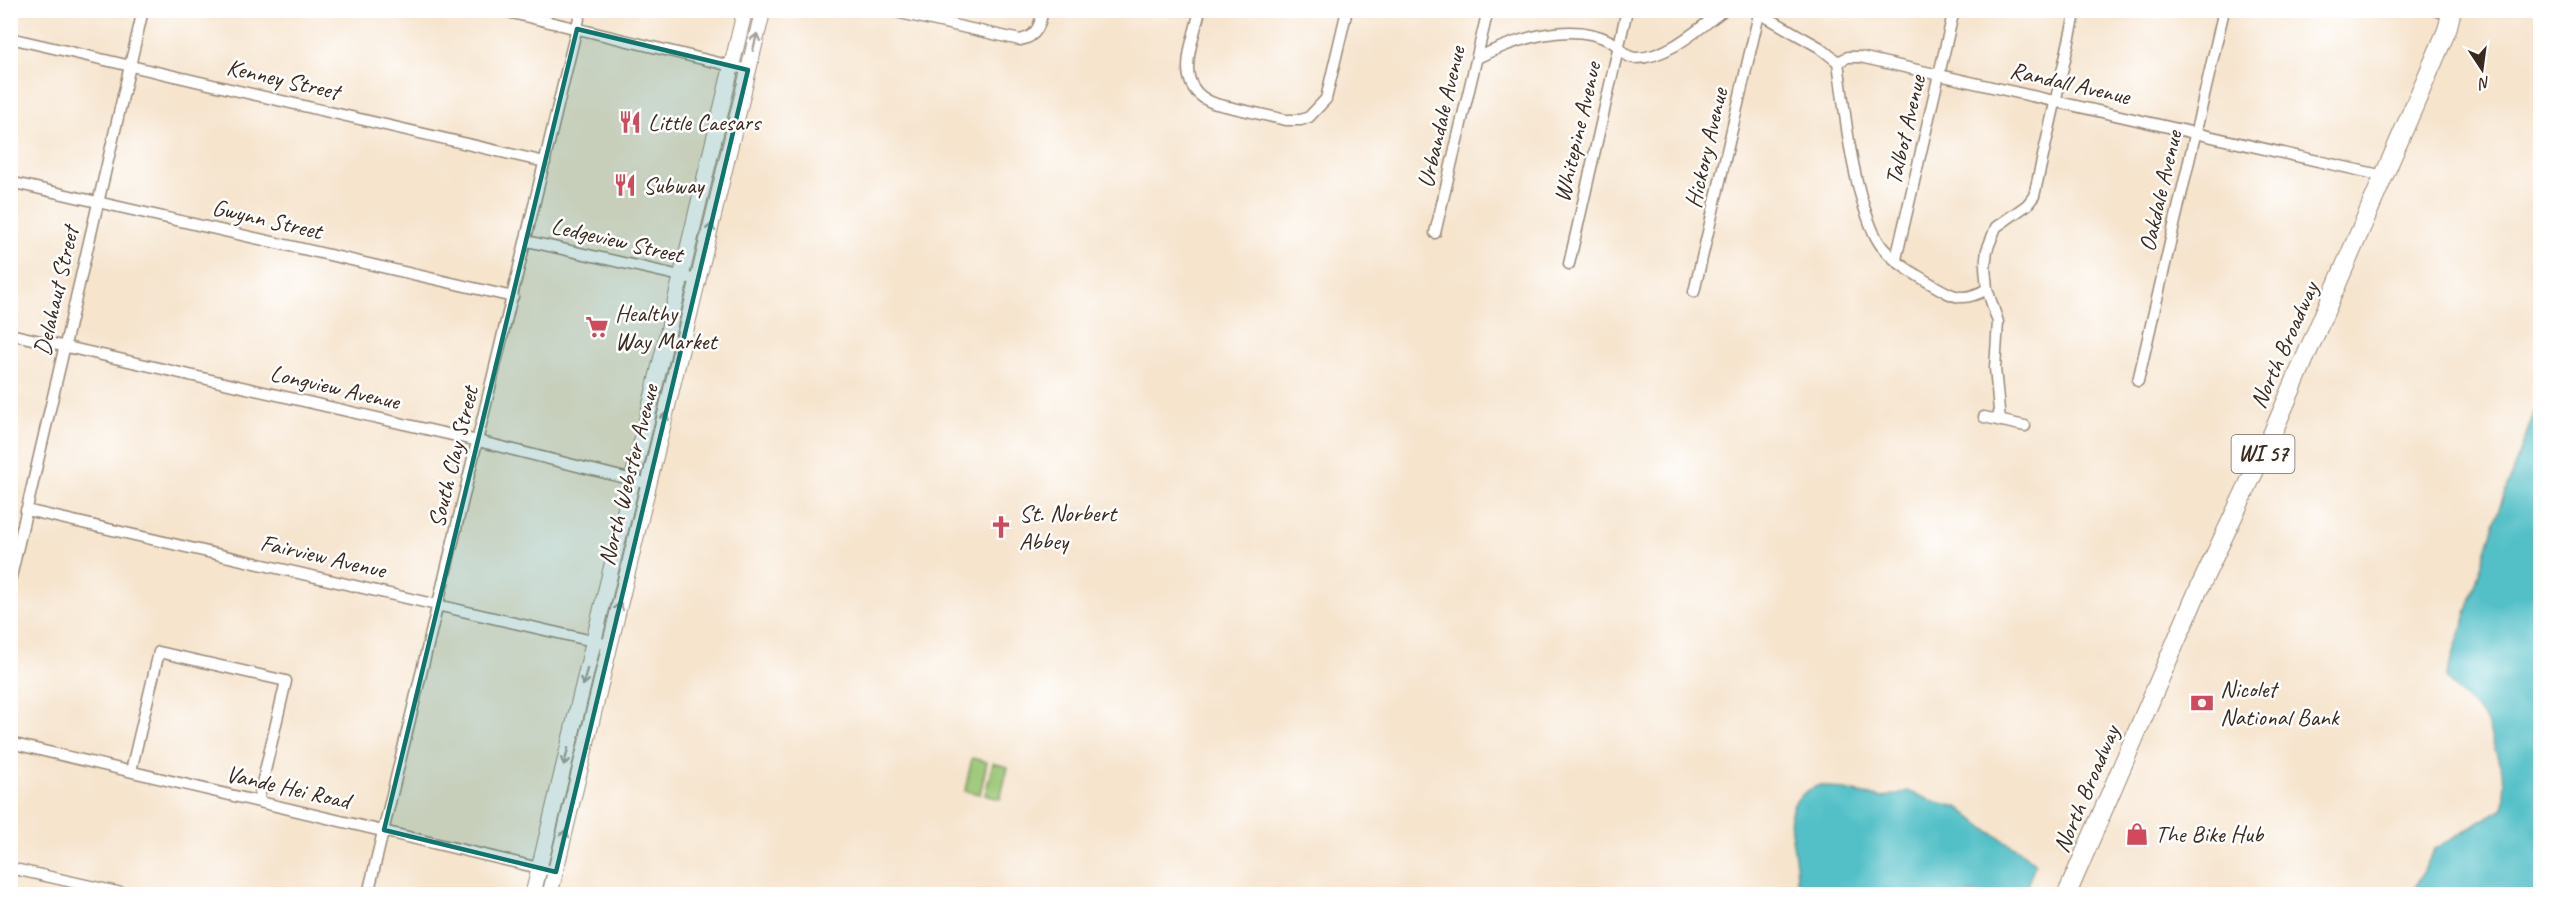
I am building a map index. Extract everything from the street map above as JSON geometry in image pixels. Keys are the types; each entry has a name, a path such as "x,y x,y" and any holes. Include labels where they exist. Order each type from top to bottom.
{"main road":[{"name":"North Webster Avenue","path":"533,894 745,10"},
{"name":"North Webster Avenue","path":"550,894 763,10"},
{"name":"North Broadway","path":"2067,894 2196,595 2273,432 2447,30 2446,12"}],"street":[{"name":"Delahaut Street","path":"10,581 143,10"},
{"path":"500,10 748,70"},
{"name":"South Clay Street","path":"368,894 581,10"},
{"path":"887,10 1020,40 1037,32 1044,10"},
{"path":"1200,10 1187,74 1194,90 1206,100 1216,104 1291,120 1301,120 1316,112 1326,99 1347,10"},
{"name":"Urbandale Avenue","path":"1435,233 1488,10"},
{"name":"Whitepine Avenue","path":"1569,264 1627,10"},
{"path":"1476,58 1506,44 1544,34 1588,34 1611,41 1632,58 1656,53 1680,41 1724,10"},
{"name":"Talbot Avenue","path":"1896,260 1954,10"},
{"path":"2000,421 1995,368 1998,322 1987,289 1985,267 1992,235 2002,222 2027,205 2034,196 2076,10"},
{"name":"Oakdale Avenue","path":"2138,381 2224,10"},
{"path":"1757,12 1819,48 1838,62 1848,141 1856,179 1875,234 1883,248 1913,273 1955,297 1970,297 1987,289"},
{"name":"Hickory Avenue","path":"1694,292 1757,12"},
{"name":"Kenney Street","path":"10,38 545,162"},
{"name":"Randall Avenue","path":"1838,62 1848,57 1860,57 2384,176"},
{"name":"Gwynn Street","path":"10,182 513,297"},
{"name":"Ledgeview Street","path":"527,241 698,280"},
{"name":"Longview Avenue","path":"10,334 478,441 649,484"},
{"path":"1984,417 2025,426"},
{"name":"Fairview Avenue","path":"27,510 610,645"},
{"path":"131,771 159,652 286,681 258,801"},
{"name":"Vande Hei Road","path":"10,743 556,872"},
{"path":"10,868 126,894"}],"highlighted area":[{"path":"577,29 748,70 556,872 384,830"}],"green space":[{"path":"972,758 987,762 980,794 965,791"},
{"path":"993,763 1008,767 1000,799 985,795"}],"water":[{"path":"2540,397 2540,894 2412,894 2435,849 2503,808 2505,781 2486,720 2446,678 2499,509"},
{"path":"1820,785 1883,798 1908,791 1932,801 1958,807 1987,830 2018,849 2035,864 2024,894 1798,894 1791,814 1799,798"}],"place":[{"name":"Little Caesars","path":"630,122"},
{"name":"Subway","path":"625,185"},
{"name":"Healthy Way Market","path":"597,327"},
{"name":"St. Norbert Abbey","path":"1001,527"},
{"name":"Nicolet National Bank","path":"2202,703"},
{"name":"The Bike Hub","path":"2137,834"}]}
